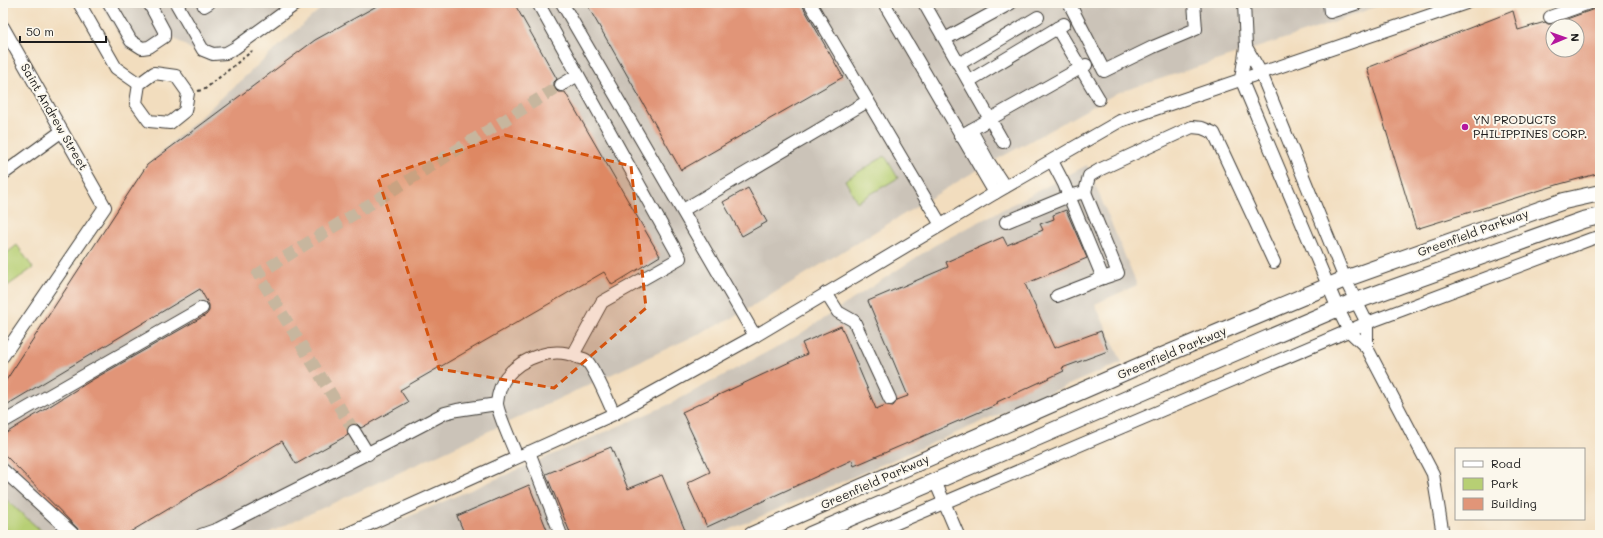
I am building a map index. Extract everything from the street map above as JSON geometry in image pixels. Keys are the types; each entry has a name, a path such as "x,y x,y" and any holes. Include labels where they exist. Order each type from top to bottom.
{"main road":[{"name":"Greenfield Parkway","path":"752,535 1345,279 1564,201 1600,193"},
{"name":"Greenfield Parkway","path":"810,535 1356,301 1583,220 1600,216"}],"street":[{"path":"79,3 116,68 140,84"},
{"path":"109,3 130,41 142,48 148,47 164,37 164,31 149,3"},
{"path":"176,3 204,50 213,54 226,53 235,48 297,3"},
{"path":"202,3 204,6 209,3"},
{"path":"538,3 680,258 602,302 573,355"},
{"path":"562,3 755,336"},
{"path":"810,3 941,225"},
{"path":"884,3 966,133 988,161 1000,190"},
{"path":"924,3 1003,142"},
{"path":"945,39 1011,3"},
{"path":"1069,3 1104,71 1153,47 1196,29 1194,3"},
{"path":"1244,3 1246,47 1240,80 1338,309 1349,331 1367,348 1433,474 1443,535"},
{"path":"1329,3 1330,12 1358,3"},
{"path":"345,535 614,414 755,336 1120,120 1466,3"},
{"path":"1550,17 1589,3"},
{"path":"959,64 1038,17"},
{"name":"Saint Andrew Street","path":"3,26 7,42 62,131 105,207 3,356"},
{"path":"969,81 1061,26 1099,99"},
{"path":"1246,47 1261,73 1345,279 1366,323 1367,348"},
{"path":"966,133 1083,66"},
{"path":"154,73 176,76 188,93 185,111 170,123 149,121 136,103 140,84 154,73"},
{"path":"561,85 578,75"},
{"path":"682,210 868,101"},
{"path":"1058,296 1118,273 1085,192 1089,176 1192,127 1202,128 1214,134 1274,262"},
{"path":"3,174 62,131"},
{"path":"1052,161 1069,196 1103,278"},
{"path":"1006,222 1069,196 1085,192"},
{"path":"868,535 1366,323 1600,237"},
{"path":"826,293 838,312 854,321 890,399"},
{"path":"3,422 202,308"},
{"path":"561,535 523,454 497,404 500,388 506,377 518,366 532,358 561,352 586,360 598,380 614,414"},
{"path":"201,535 218,529 329,472 368,454 445,413 497,404"},
{"path":"354,431 368,454"},
{"path":"3,470 74,535"},
{"path":"935,481 958,535"}],"highlighted area":[{"path":"505,135 631,166 646,308 554,388 439,369 378,178"}],"shaded area":[{"path":"101,3 294,3 211,62 172,37 127,49"},
{"path":"332,3 1386,3 1318,28 1117,93 967,176 731,319 264,535 46,535 3,497 3,385 147,165 319,10"},
{"path":"1087,165 1137,285 1095,304 1122,362 717,535 366,535 670,404 797,336 935,245"}],"green space":[{"path":"885,156 898,178 857,202 845,180"},
{"path":"17,245 33,268 3,289 3,256"},
{"path":"3,497 46,535 3,535"}],"building":[{"path":"382,3 514,3 557,79 554,82 554,88 558,92 565,92 660,256 612,285 604,272 400,390 408,402 361,428 357,424 350,424 347,428 348,435 296,464 282,441 125,535 84,535 3,453 3,435 92,380 206,315 209,311 209,305 200,289 3,407 3,385 147,165 315,40"},
{"path":"586,3 801,3 843,77 681,170"},
{"name":"YN PRODUCTS PHILIPPINES CORP.","path":"1600,7 1600,173 1416,229 1367,68 1513,11 1518,30 1545,22 1545,58 1585,58 1585,18 1570,18"},
{"path":"748,188 767,222 742,236 723,202"},
{"path":"1066,210 1087,258 1025,284 1054,348 1101,331 1108,351 1062,368 1064,371 997,402 998,404 854,466 852,460 707,527 687,483 710,472 682,412 807,354 802,343 841,326 876,409 886,405 893,406 897,400 908,396 868,301 948,267 946,262 1003,237 1007,245 1043,230 1040,224 1054,219 1053,215"},
{"path":"611,447 628,489 662,475 687,535 571,535 546,474"},
{"path":"529,485 549,535 465,535 457,516"}],"tunnel":[{"path":"354,431 258,274 561,85"}],"place":[{"name":"YN PRODUCTS PHILIPPINES CORP.","path":"1465,127"}]}
